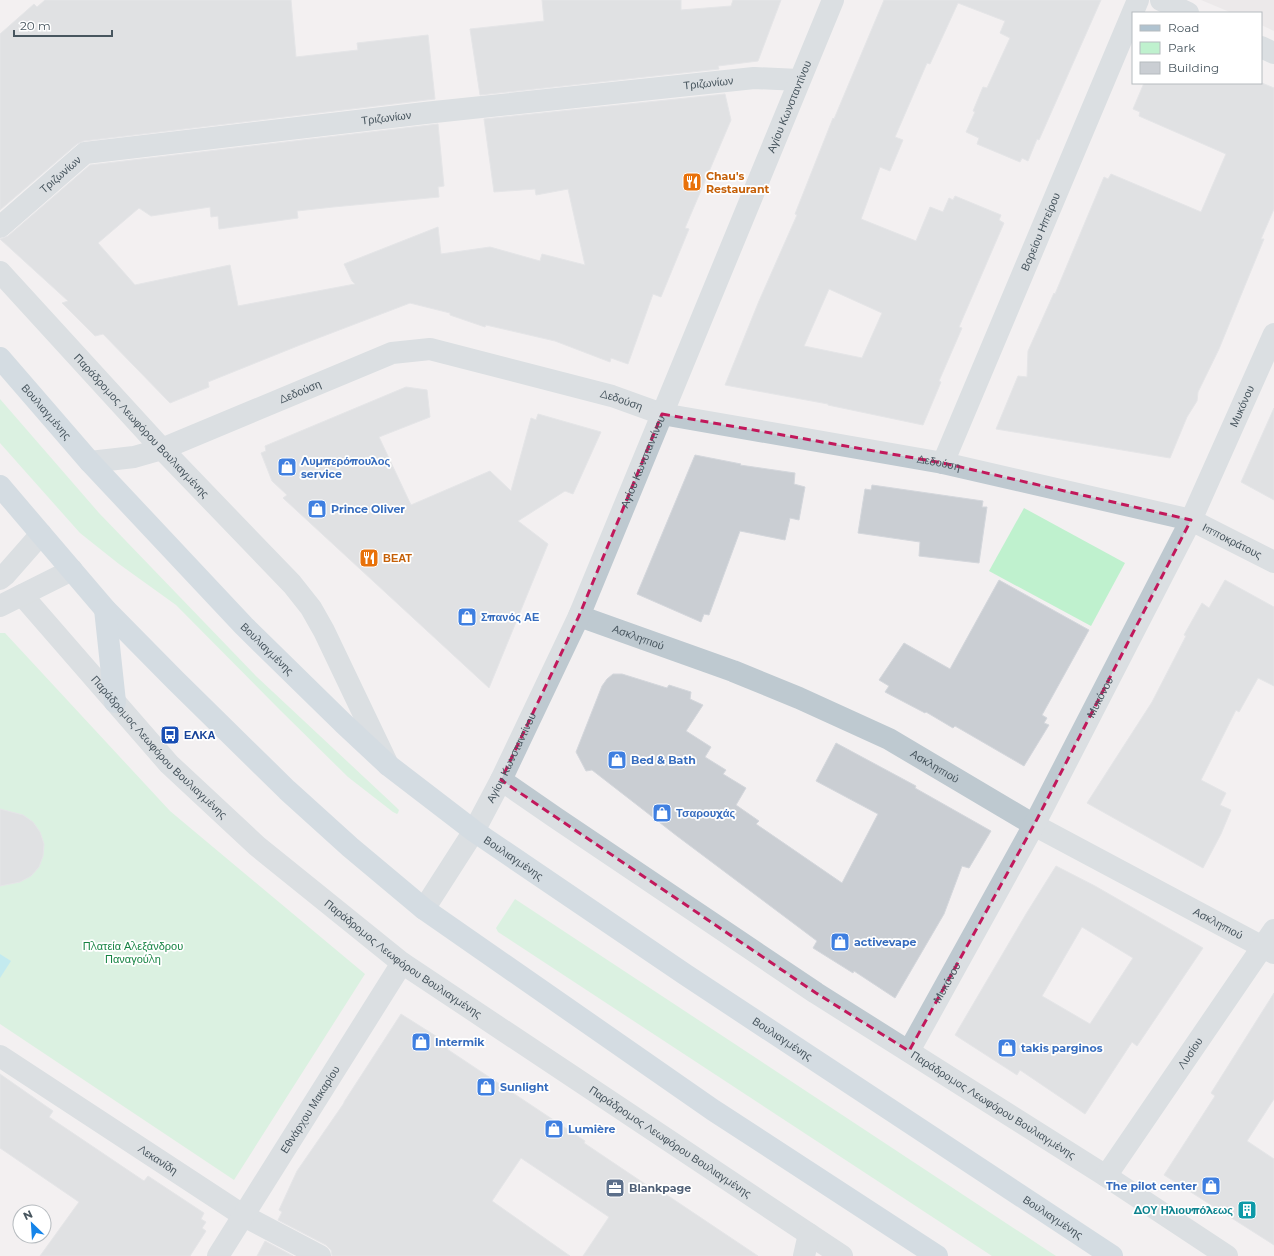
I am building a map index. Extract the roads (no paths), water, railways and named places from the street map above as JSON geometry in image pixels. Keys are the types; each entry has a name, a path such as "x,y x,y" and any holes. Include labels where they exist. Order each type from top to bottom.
{"main road":[{"name":"Βουλιαγμένης","path":"0,358 90,462 244,626 388,765 474,832 686,975 1112,1256"},
{"path":"0,486 104,609 287,790 424,909 713,1110 937,1256"},
{"path":"104,609 115,702"}],"street":[{"name":"Αγίου Κωνσταντίνου","path":"424,909 474,832 501,780 579,616 833,0"},
{"name":"Βορείου Ηπείρου","path":"1133,12 1138,0"},
{"path":"1161,0 1186,12"},
{"name":"Βορείου Ηπείρου","path":"943,463 1132,14"},
{"path":"1262,47 1274,53"},
{"name":"Τριζωνίων","path":"0,227 85,153 425,113 754,78 799,80"},
{"name":"Παράδρομος Λεωφόρου Βουλιαγμένης","path":"0,272 162,449 292,584 311,608 324,631 388,765"},
{"name":"Μυκόνου","path":"908,1051 1034,825 1191,520 1274,334"},
{"name":"Δεδούση","path":"90,462 134,457 162,449 392,353 430,349 612,396 662,414 943,463 1191,520"},
{"name":"Ιπποκράτους","path":"1191,520 1274,562"},
{"path":"0,579 41,534"},
{"path":"0,606 72,570"},
{"name":"Παράδρομος Λεωφόρου Βουλιαγμένης","path":"22,595 169,764 251,841 402,963 842,1256"},
{"name":"Ασκληπιού","path":"579,616 740,674 799,698 889,738 1034,825 1270,943"},
{"name":"Παράδρομος Λεωφόρου Βουλιαγμένης","path":"501,780 562,823 816,993 1106,1176 1227,1256"},
{"name":"Λυσίου","path":"1106,1176 1270,943"},
{"name":"Εθνάρχου Μακαρίου","path":"218,1256 402,963"},
{"name":"Λεκανίδη","path":"0,1056 244,1216 320,1256"},
{"path":"804,1256 809,1234"}],"water":[{"path":"0,954 11,961 0,978"}],"place":[{"name":"Chau's Restaurant","path":"692,182"},
{"name":"Λυμπερόπουλος service","path":"287,467"},
{"name":"Prince Oliver","path":"317,509"},
{"name":"ΒΕΑΤ","path":"369,558"},
{"name":"Σπανός ΑΕ","path":"467,617"},
{"name":"ΕΛΚΑ","path":"170,735"},
{"name":"Bed & Bath","path":"617,760"},
{"name":"Τσαρουχάς","path":"662,813"},
{"name":"activevape","path":"840,942"},
{"name":"Intermik","path":"421,1042"},
{"name":"takis parginos","path":"1007,1048"},
{"name":"Sunlight","path":"486,1087"},
{"name":"Lumière","path":"554,1129"},
{"name":"The pilot center","path":"1211,1186"},
{"name":"Blankpage","path":"615,1188"},
{"name":"ΔΟΥ Ηλιουπόλεως","path":"1247,1210"}],"park label":[{"name":"Πλατεία Αλεξάνδρου Παναγούλη","path":"133,952"}]}
